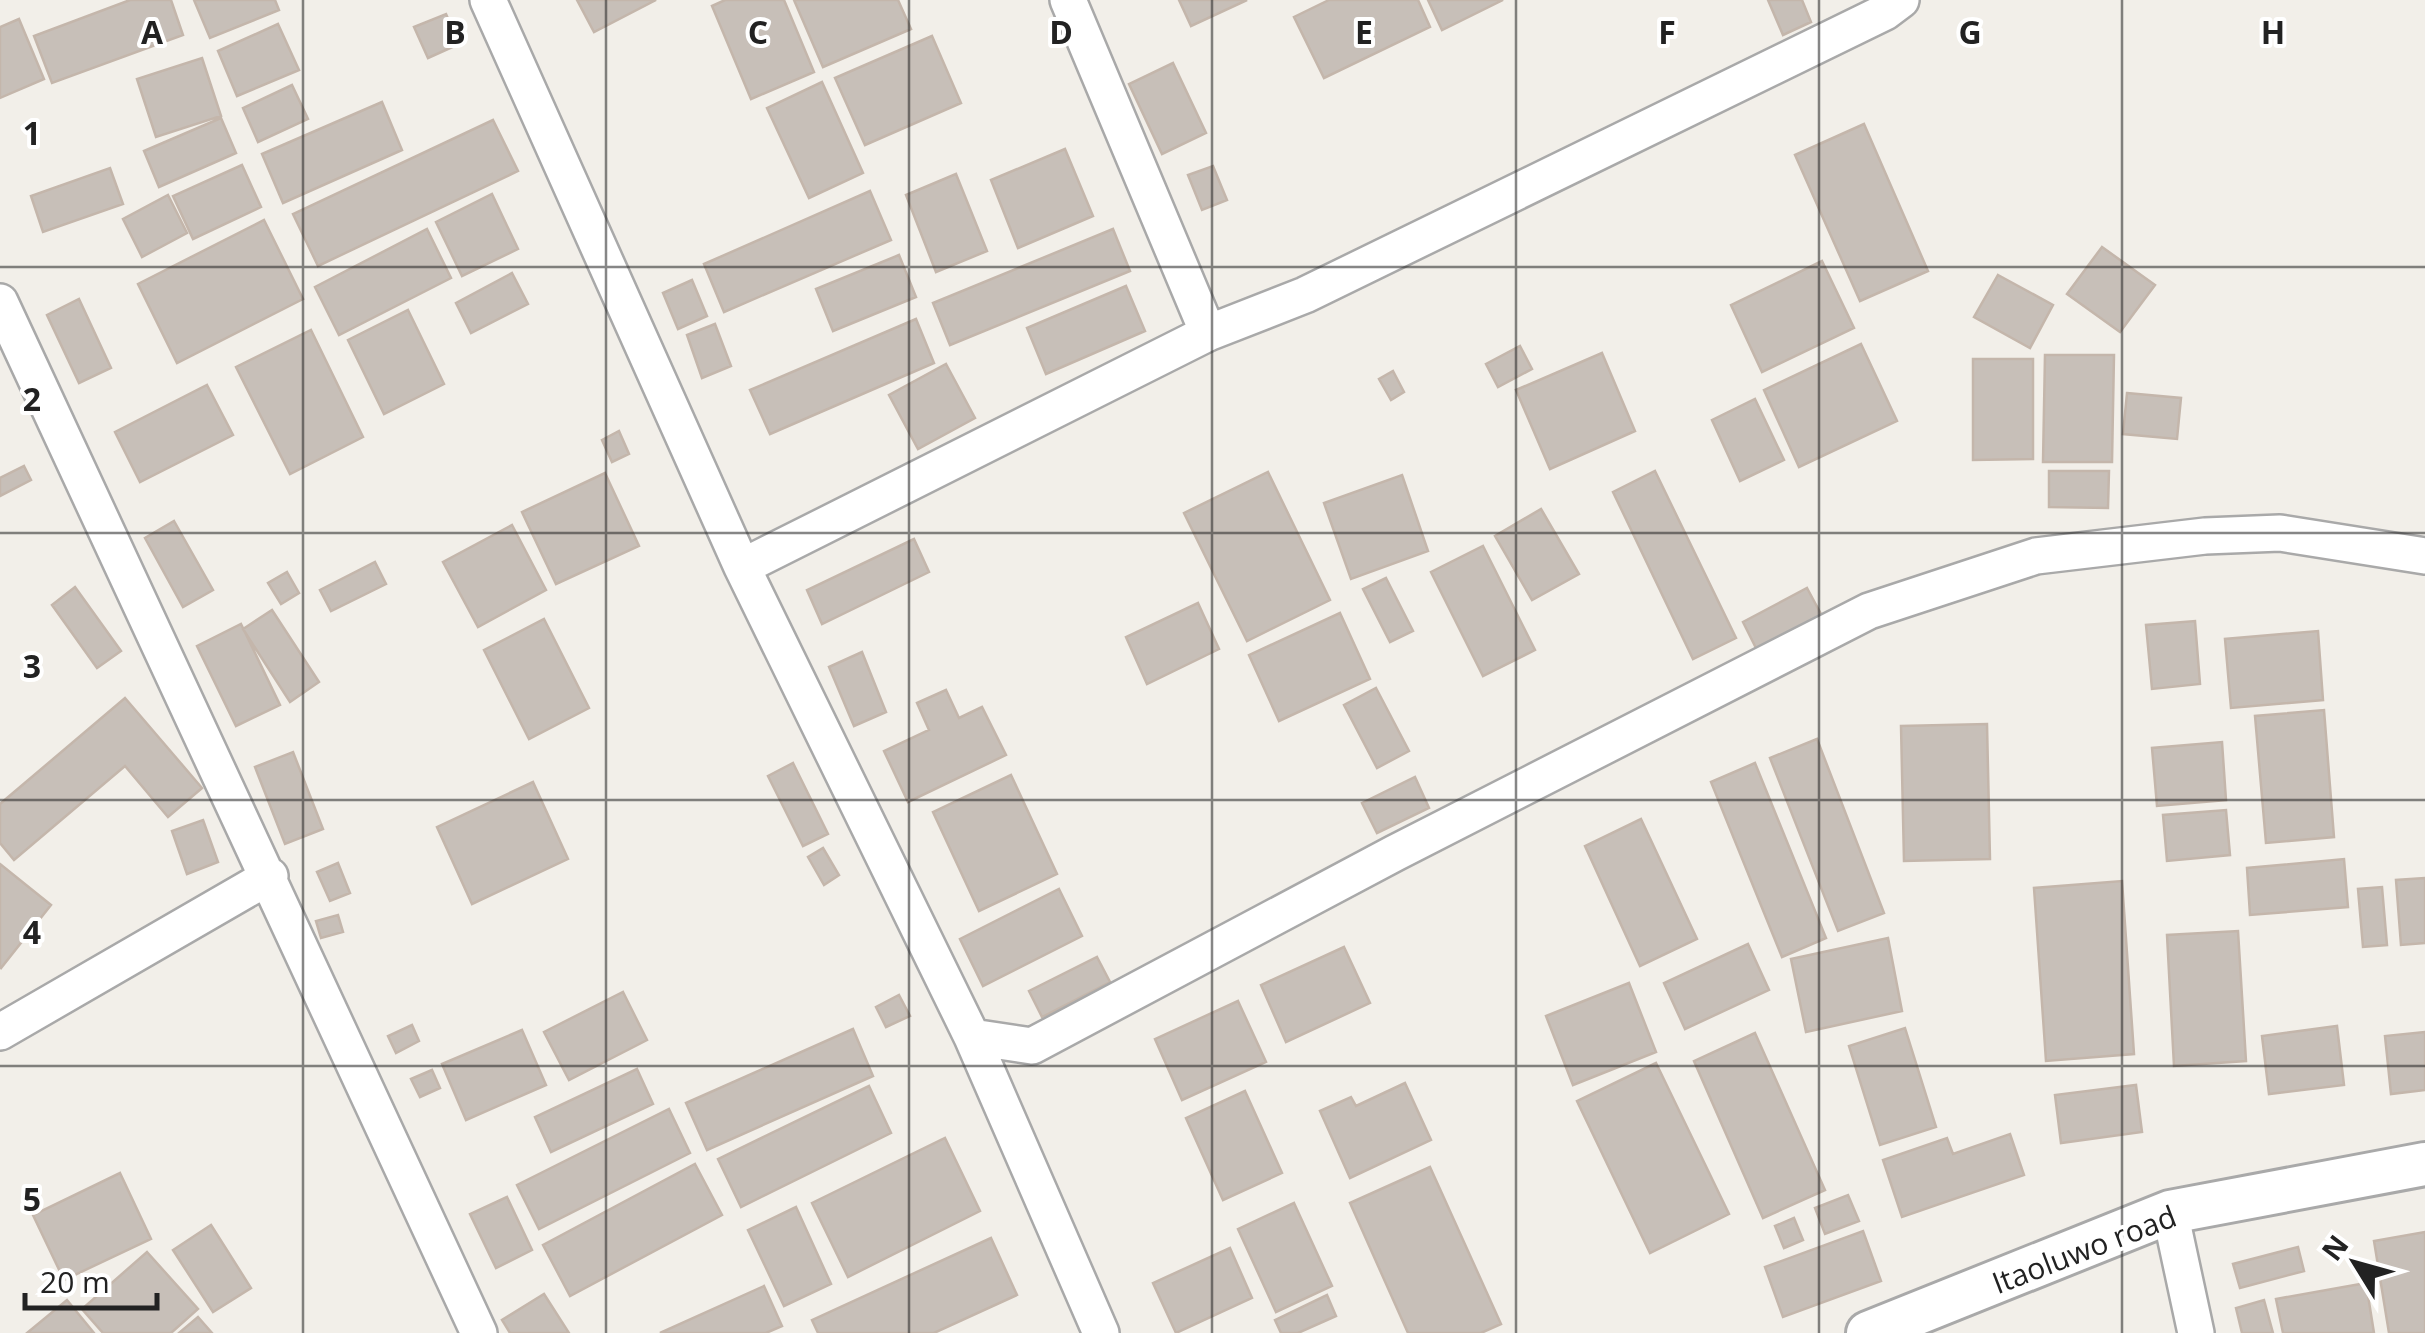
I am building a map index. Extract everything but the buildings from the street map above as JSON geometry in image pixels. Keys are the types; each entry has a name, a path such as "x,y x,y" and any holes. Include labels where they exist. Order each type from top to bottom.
{"street":[{"path":"488,0 742,567 972,1037 1101,1333"},
{"path":"1068,0 1208,332"},
{"path":"742,567 1208,332 1323,286 1884,12 1901,0"},
{"path":"0,302 270,876 479,1333"},
{"path":"972,1037 1032,1046 1395,853 1869,611 2036,556 2204,536 2280,533 2425,556"},
{"path":"0,1032 270,876"},
{"name":"Itaoluwo road","path":"1868,1333 2170,1212 2425,1164"},
{"path":"2170,1212 2196,1333"}]}
